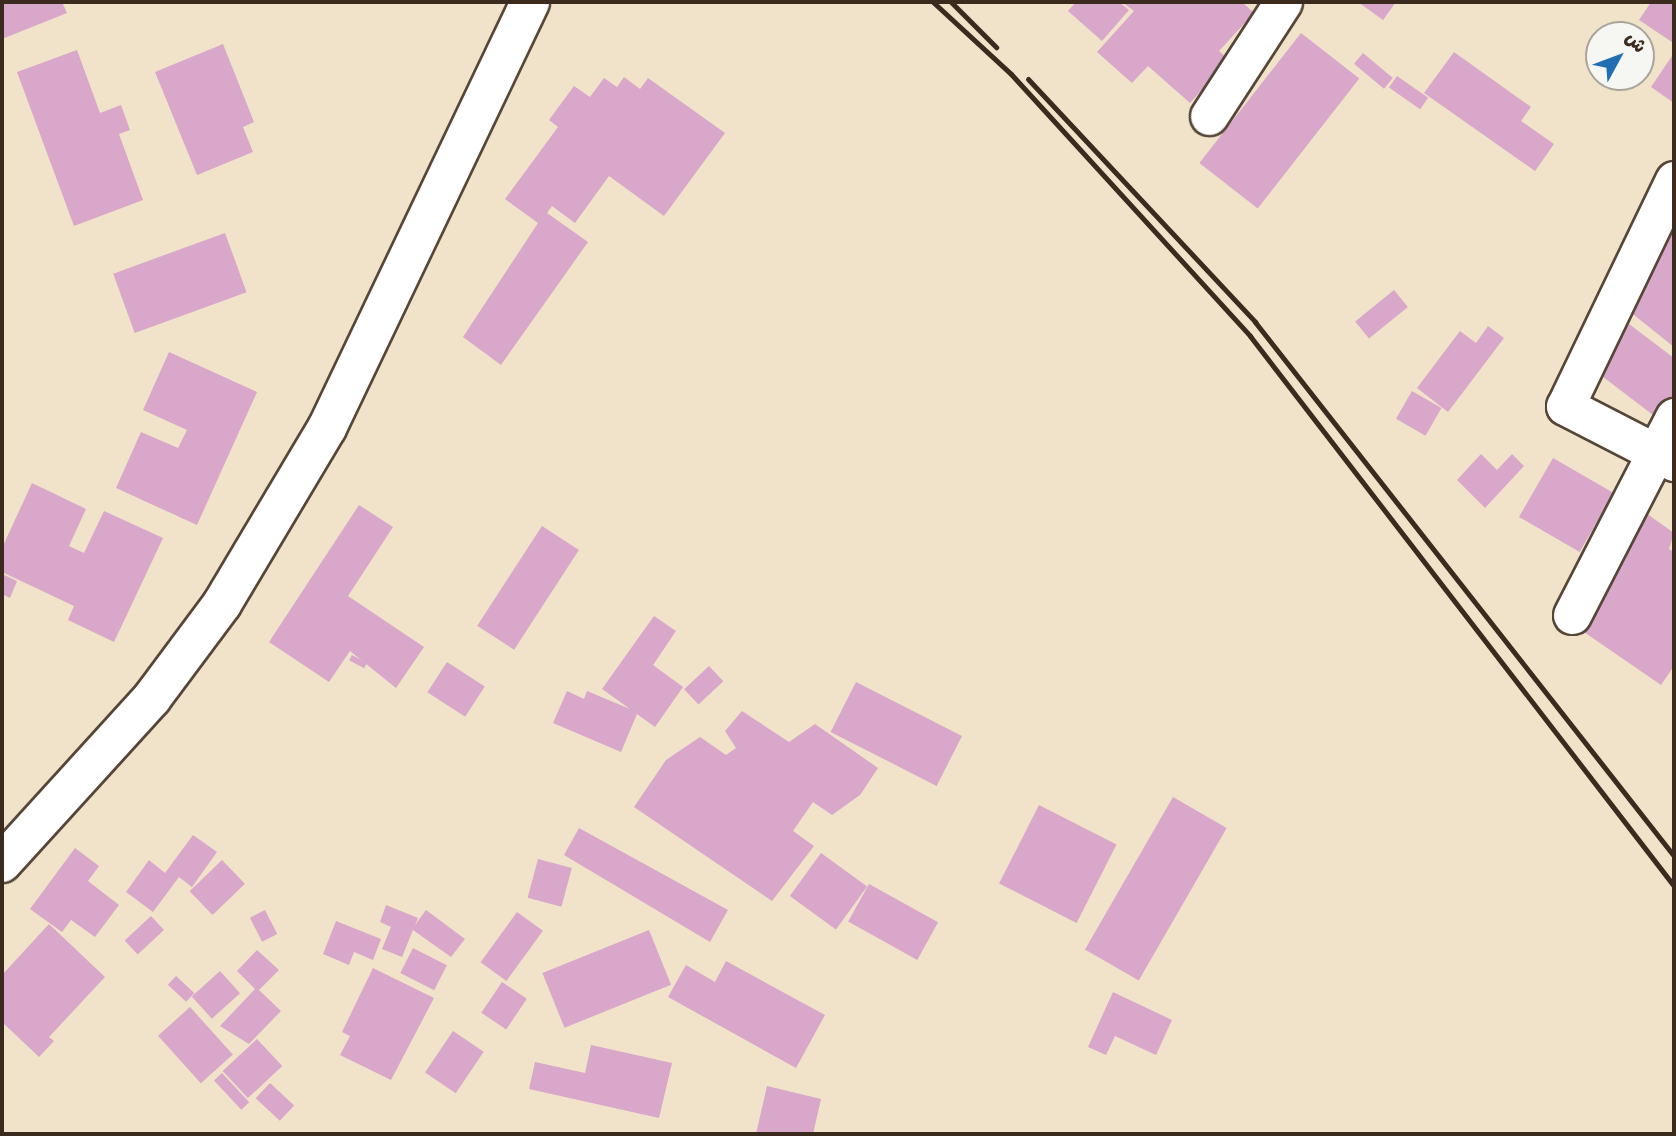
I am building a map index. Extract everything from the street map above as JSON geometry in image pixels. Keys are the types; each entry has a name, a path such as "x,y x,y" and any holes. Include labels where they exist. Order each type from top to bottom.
{"main road":[{"path":"2,863 152,698 222,604 327,428 530,2"}],"street":[{"path":"1209,116 1270,7"},
{"path":"1665,457 1565,405 1674,180"},
{"path":"1572,615 1665,457 1674,417"}],"building":[{"path":"2,2 62,2 67,13 2,39"},
{"path":"1076,2 1119,2 1129,10 1102,41 1068,11"},
{"path":"1122,2 1242,2 1254,13 1219,51 1229,60 1190,103 1148,66 1132,83 1097,52 1134,11"},
{"path":"1358,2 1396,2 1383,20"},
{"path":"1651,2 1674,2 1672,42 1655,31 1655,21 1639,20"},
{"path":"1301,33 1359,79 1258,209 1199,163"},
{"path":"223,44 254,122 243,127 253,152 197,175 155,72"},
{"path":"77,50 100,113 121,105 130,130 119,134 143,200 74,226 17,72"},
{"path":"1454,52 1531,107 1521,121 1554,144 1535,171 1424,93"},
{"path":"1363,53 1393,78 1384,89 1354,64"},
{"path":"1674,53 1674,103 1655,90 1655,81"},
{"path":"1397,76 1428,98 1420,109 1389,87"},
{"path":"624,77 640,89 648,78 725,133 664,216 609,176 575,223 552,206 547,213 588,242 501,365 463,337 538,223 505,199 558,127 549,120 574,86 590,97 604,78 617,87"},
{"path":"1674,224 1674,347 1619,303"},
{"path":"225,233 247,292 135,333 113,274"},
{"path":"1394,290 1408,307 1369,339 1355,321"},
{"path":"1625,321 1674,358 1674,396 1657,418 1590,367"},
{"path":"1488,326 1504,338 1448,412 1417,388 1460,331 1476,343"},
{"path":"169,352 257,392 197,525 116,488 141,432 178,448 187,430 143,410"},
{"path":"1412,391 1441,408 1425,436 1396,419"},
{"path":"1481,454 1497,470 1512,454 1524,466 1485,508 1457,480"},
{"path":"1553,458 1614,493 1580,552 1519,517"},
{"path":"32,483 86,509 69,546 84,553 104,511 163,538 114,642 68,620 74,606 2,572 2,548"},
{"path":"359,505 393,527 348,596 424,647 396,688 350,651 329,682 269,642"},
{"path":"1643,511 1674,533 1669,549 1674,552 1674,666 1661,685 1568,621"},
{"path":"542,526 579,550 514,650 477,626"},
{"path":"2,574 17,581 10,598 2,594"},
{"path":"654,616 676,631 653,665 683,687 655,727 637,714 621,752 553,723 567,691 584,699 587,691 630,709 602,689"},
{"path":"352,655 367,663 364,668 349,660"},
{"path":"447,662 485,687 465,717 427,692"},
{"path":"709,666 723,681 698,705 684,689"},
{"path":"856,682 962,736 937,786 831,732"},
{"path":"742,711 789,742 815,724 878,768 860,795 832,815 813,802 793,831 814,846 772,901 634,807 666,760 700,737 726,755 736,748 725,731"},
{"path":"1173,797 1227,828 1139,980 1085,949"},
{"path":"1039,805 1117,844 1077,923 999,883"},
{"path":"579,828 728,910 710,942 564,855"},
{"path":"193,835 217,852 192,887 179,877 153,912 126,892 149,860 165,873"},
{"path":"75,848 99,866 88,881 119,905 95,937 71,920 62,932 30,909"},
{"path":"821,853 867,887 836,929 790,896"},
{"path":"538,859 572,868 561,907 528,898"},
{"path":"222,860 245,884 213,915 190,891"},
{"path":"869,884 938,922 917,960 848,922"},
{"path":"386,905 418,918 415,925 426,910 465,939 451,957 413,930 402,957 382,949 391,927 380,922"},
{"path":"265,910 277,934 262,942 250,918"},
{"path":"517,912 543,931 506,981 481,962"},
{"path":"151,916 164,930 138,954 125,941"},
{"path":"336,921 381,939 373,960 354,952 349,965 323,954"},
{"path":"49,924 105,977 49,1037 54,1041 39,1057 2,1022 2,975"},
{"path":"649,930 671,985 564,1028 542,973"},
{"path":"413,948 447,965 434,990 400,973"},
{"path":"257,950 279,970 259,990 281,1011 249,1044 220,1026 255,989 237,971"},
{"path":"726,961 825,1015 796,1068 668,997 686,965 715,982"},
{"path":"373,968 434,998 391,1080 340,1055 350,1036 342,1032"},
{"path":"220,971 240,993 212,1019 192,996"},
{"path":"176,976 194,993 186,1002 168,985"},
{"path":"502,982 527,999 506,1029 481,1013"},
{"path":"1113,992 1172,1020 1156,1055 1115,1036 1106,1055 1088,1047"},
{"path":"190,1007 233,1055 201,1083 158,1036"},
{"path":"453,1031 484,1052 456,1093 425,1072"},
{"path":"257,1039 282,1066 248,1098 223,1071"},
{"path":"591,1045 672,1063 659,1118 529,1089 535,1062 585,1073"},
{"path":"222,1073 249,1102 241,1110 214,1081"},
{"path":"270,1083 294,1106 280,1121 256,1098"},
{"path":"767,1086 821,1099 813,1134 756,1134"}],"railway":[{"path":"933,2 1011,74 1250,336 1674,886"},
{"path":"951,2 996,47"},
{"path":"1028,79 1255,322 1674,856"}]}
